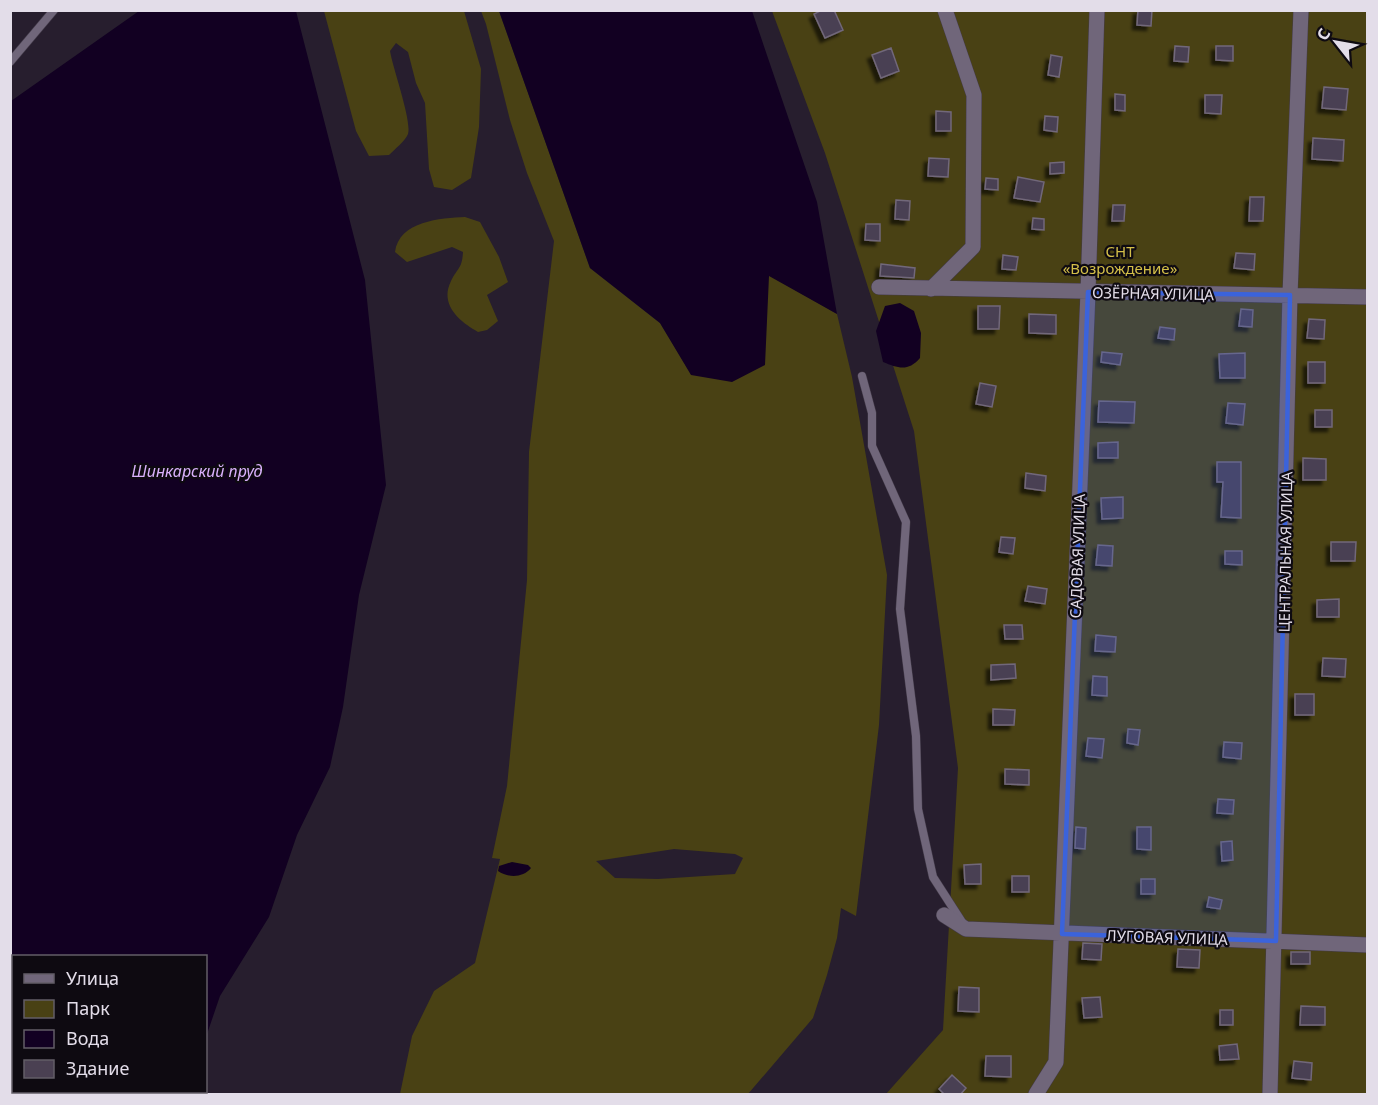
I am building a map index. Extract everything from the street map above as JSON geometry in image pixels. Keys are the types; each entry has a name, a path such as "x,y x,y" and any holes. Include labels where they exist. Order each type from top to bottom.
{"street":[{"path":"935,289 973,247 974,95 945,10"},
{"name":"САДОВАЯ УЛИЦА","path":"1036,1095 1056,1062 1088,292 1097,10"},
{"name":"ЦЕНТРАЛЬНАЯ УЛИЦА","path":"1270,1095 1276,941 1290,295 1301,10"},
{"name":"ОЗЁРНАЯ УЛИЦА","path":"879,287 1368,297"},
{"path":"944,915 966,929"},
{"name":"ЛУГОВАЯ УЛИЦА","path":"966,929 1368,945"}],"lane":[{"path":"10,62 54,10"},
{"path":"862,376 872,413 872,446 906,522 900,609 916,736 918,809 933,877 966,929"}],"highlighted area":[{"path":"1088,292 1290,295 1276,941 1062,934"}],"green space":[{"path":"324,11 464,11 481,69 479,127 471,178 452,190 434,187 429,169 425,103 416,83 408,52 396,43 390,51 405,107 408,134 389,155 369,156 356,131"},
{"path":"481,11 499,11 590,268 660,323 691,374 769,275 837,314 852,377 887,575 879,725 856,916 841,908 837,938 813,1018 748,1094 400,1094 412,1036 434,991 475,963 500,859 492,858 507,786 527,580 529,452 554,241 527,173 510,120","holes":["674,849 735,854 743,858 735,874 658,879 615,878 596,861"]},
{"name":"СНТ «Возрождение»","path":"772,11 1367,11 1367,1094 886,1094 943,1030 958,768 914,431 825,153"},
{"path":"465,217 480,222 499,257 508,282 487,295 498,321 487,330 478,332 458,318 448,298 448,290 461,265 463,252 452,247 407,262 395,252 404,234 422,223"}],"water":[{"name":"Шинкарский пруд","path":"139,11 296,11 365,280 386,485 359,595 343,707 330,767 297,835 269,917 220,996 207,1034 207,955 12,955 12,1093 164,1093 162,1094 11,1094 11,101"},
{"path":"499,11 752,11 817,202 837,314 769,276 765,365 732,382 691,375 660,323 590,268"},
{"path":"900,303 914,311 921,333 920,358 907,367 893,366 883,362 876,331 885,306"},
{"path":"512,862 528,865 531,868 524,874 515,876 498,871 499,866"}],"building":[{"path":"822,10 834,10 843,30 825,38 814,14"},
{"path":"1138,10 1152,10 1151,26 1137,25"},
{"path":"1175,46 1189,47 1188,62 1174,61"},
{"path":"1216,46 1233,46 1233,61 1216,60"},
{"path":"891,48 899,71 881,78 872,55"},
{"path":"1051,55 1062,57 1059,77 1048,75"},
{"path":"1324,87 1348,89 1346,110 1322,108"},
{"path":"1115,94 1125,95 1125,111 1115,110"},
{"path":"1205,95 1222,95 1221,114 1205,113"},
{"path":"936,111 951,112 951,131 936,131"},
{"path":"1045,116 1058,117 1057,132 1044,130"},
{"path":"1313,138 1344,140 1343,161 1312,159"},
{"path":"929,158 949,159 948,177 928,176"},
{"path":"1064,162 1064,173 1050,174 1050,163"},
{"path":"1018,177 1044,182 1040,202 1014,198"},
{"path":"986,178 998,179 998,190 985,189"},
{"path":"1250,197 1264,197 1263,221 1249,221"},
{"path":"896,200 910,201 909,220 895,219"},
{"path":"1113,205 1125,205 1124,221 1112,221"},
{"path":"1033,218 1044,219 1044,230 1032,229"},
{"path":"866,224 880,224 880,241 865,240"},
{"path":"1236,253 1255,254 1254,270 1234,268"},
{"path":"1003,255 1018,257 1016,270 1002,269"},
{"path":"881,264 915,268 914,278 880,276"},
{"path":"978,306 1000,306 999,329 978,329"},
{"path":"1241,309 1253,310 1252,327 1239,326"},
{"path":"1029,314 1056,315 1056,334 1029,333"},
{"path":"1309,319 1325,320 1324,339 1307,338"},
{"path":"1160,327 1175,329 1174,340 1158,338"},
{"path":"1102,352 1122,354 1120,365 1101,362"},
{"path":"1245,353 1245,378 1220,378 1219,354"},
{"path":"1308,362 1325,362 1325,383 1308,383"},
{"path":"980,383 996,386 992,407 976,404"},
{"path":"1099,401 1135,402 1134,423 1098,422"},
{"path":"1228,403 1245,404 1243,425 1226,423"},
{"path":"1315,410 1332,410 1332,427 1315,427"},
{"path":"1118,442 1118,458 1098,458 1098,443"},
{"path":"1303,458 1326,459 1326,480 1303,480"},
{"path":"1217,462 1241,462 1241,518 1221,517 1223,482 1217,482"},
{"path":"1026,473 1046,476 1045,491 1025,488"},
{"path":"1123,497 1123,518 1102,519 1101,498"},
{"path":"1001,537 1015,538 1013,554 999,552"},
{"path":"1331,542 1356,542 1355,561 1331,561"},
{"path":"1098,545 1113,546 1112,566 1096,565"},
{"path":"1225,551 1242,551 1242,565 1225,564"},
{"path":"1028,586 1047,589 1045,604 1025,601"},
{"path":"1339,599 1339,617 1317,617 1317,600"},
{"path":"1004,625 1022,625 1023,639 1005,639"},
{"path":"1096,635 1116,637 1115,652 1095,651"},
{"path":"1323,658 1346,659 1345,677 1322,676"},
{"path":"1015,664 1016,678 991,680 991,665"},
{"path":"1093,676 1107,677 1107,696 1092,695"},
{"path":"1295,694 1314,694 1314,715 1295,715"},
{"path":"993,709 1015,710 1014,725 993,725"},
{"path":"1128,729 1140,730 1138,745 1127,743"},
{"path":"1088,738 1104,739 1102,758 1086,756"},
{"path":"1224,742 1242,743 1241,759 1223,757"},
{"path":"1005,769 1029,770 1029,785 1005,784"},
{"path":"1218,799 1234,800 1233,814 1217,813"},
{"path":"1076,827 1086,828 1085,849 1075,848"},
{"path":"1137,827 1151,827 1151,850 1137,849"},
{"path":"1232,841 1233,860 1222,861 1221,842"},
{"path":"981,864 981,884 965,884 964,865"},
{"path":"1012,876 1029,876 1029,892 1012,892"},
{"path":"1141,879 1155,879 1155,894 1141,894"},
{"path":"1209,897 1222,900 1220,909 1207,907"},
{"path":"1083,943 1102,944 1101,960 1082,959"},
{"path":"1178,949 1200,950 1199,968 1177,967"},
{"path":"1291,952 1310,952 1310,964 1291,964"},
{"path":"959,987 979,988 979,1012 958,1011"},
{"path":"1100,997 1102,1017 1084,1018 1082,998"},
{"path":"1301,1006 1325,1007 1325,1025 1300,1025"},
{"path":"1220,1010 1233,1010 1233,1025 1220,1025"},
{"path":"1237,1044 1239,1059 1220,1060 1219,1046"},
{"path":"986,1056 1011,1056 1011,1077 985,1076"},
{"path":"1294,1061 1312,1063 1311,1080 1292,1078"},
{"path":"952,1075 966,1088 960,1095 945,1095 939,1089"}]}
